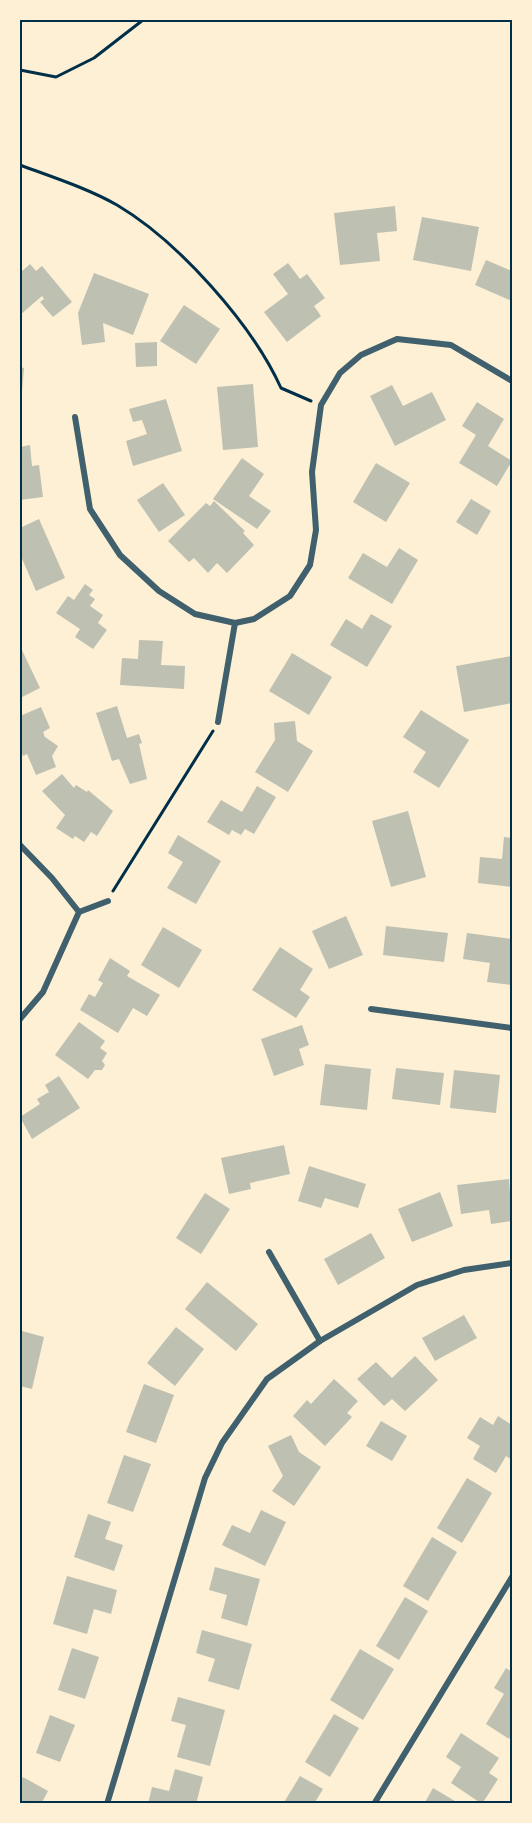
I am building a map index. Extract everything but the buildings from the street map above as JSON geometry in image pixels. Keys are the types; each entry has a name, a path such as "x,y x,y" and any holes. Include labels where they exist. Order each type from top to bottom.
{"street":[{"path":"75,417 90,509 120,555 159,591 195,614 234,623 254,619 290,596 310,565 316,530 312,472 321,405 340,373 361,355 397,339 451,345 513,381"},
{"path":"218,722 234,623"},
{"path":"20,845 52,878 79,912"},
{"path":"20,1019 43,992 79,912 108,901"},
{"path":"371,1009 513,1028"},
{"path":"269,1252 320,1341"},
{"path":"107,1803 205,1478 222,1443 267,1379 320,1341 417,1285 464,1270 513,1263"},
{"path":"374,1803 513,1576"}],"path":[{"path":"20,70 56,77 94,58 143,20"},
{"path":"20,165 117,205 165,239 234,313 272,368 281,388 321,405"},
{"path":"108,901 218,722"}]}
